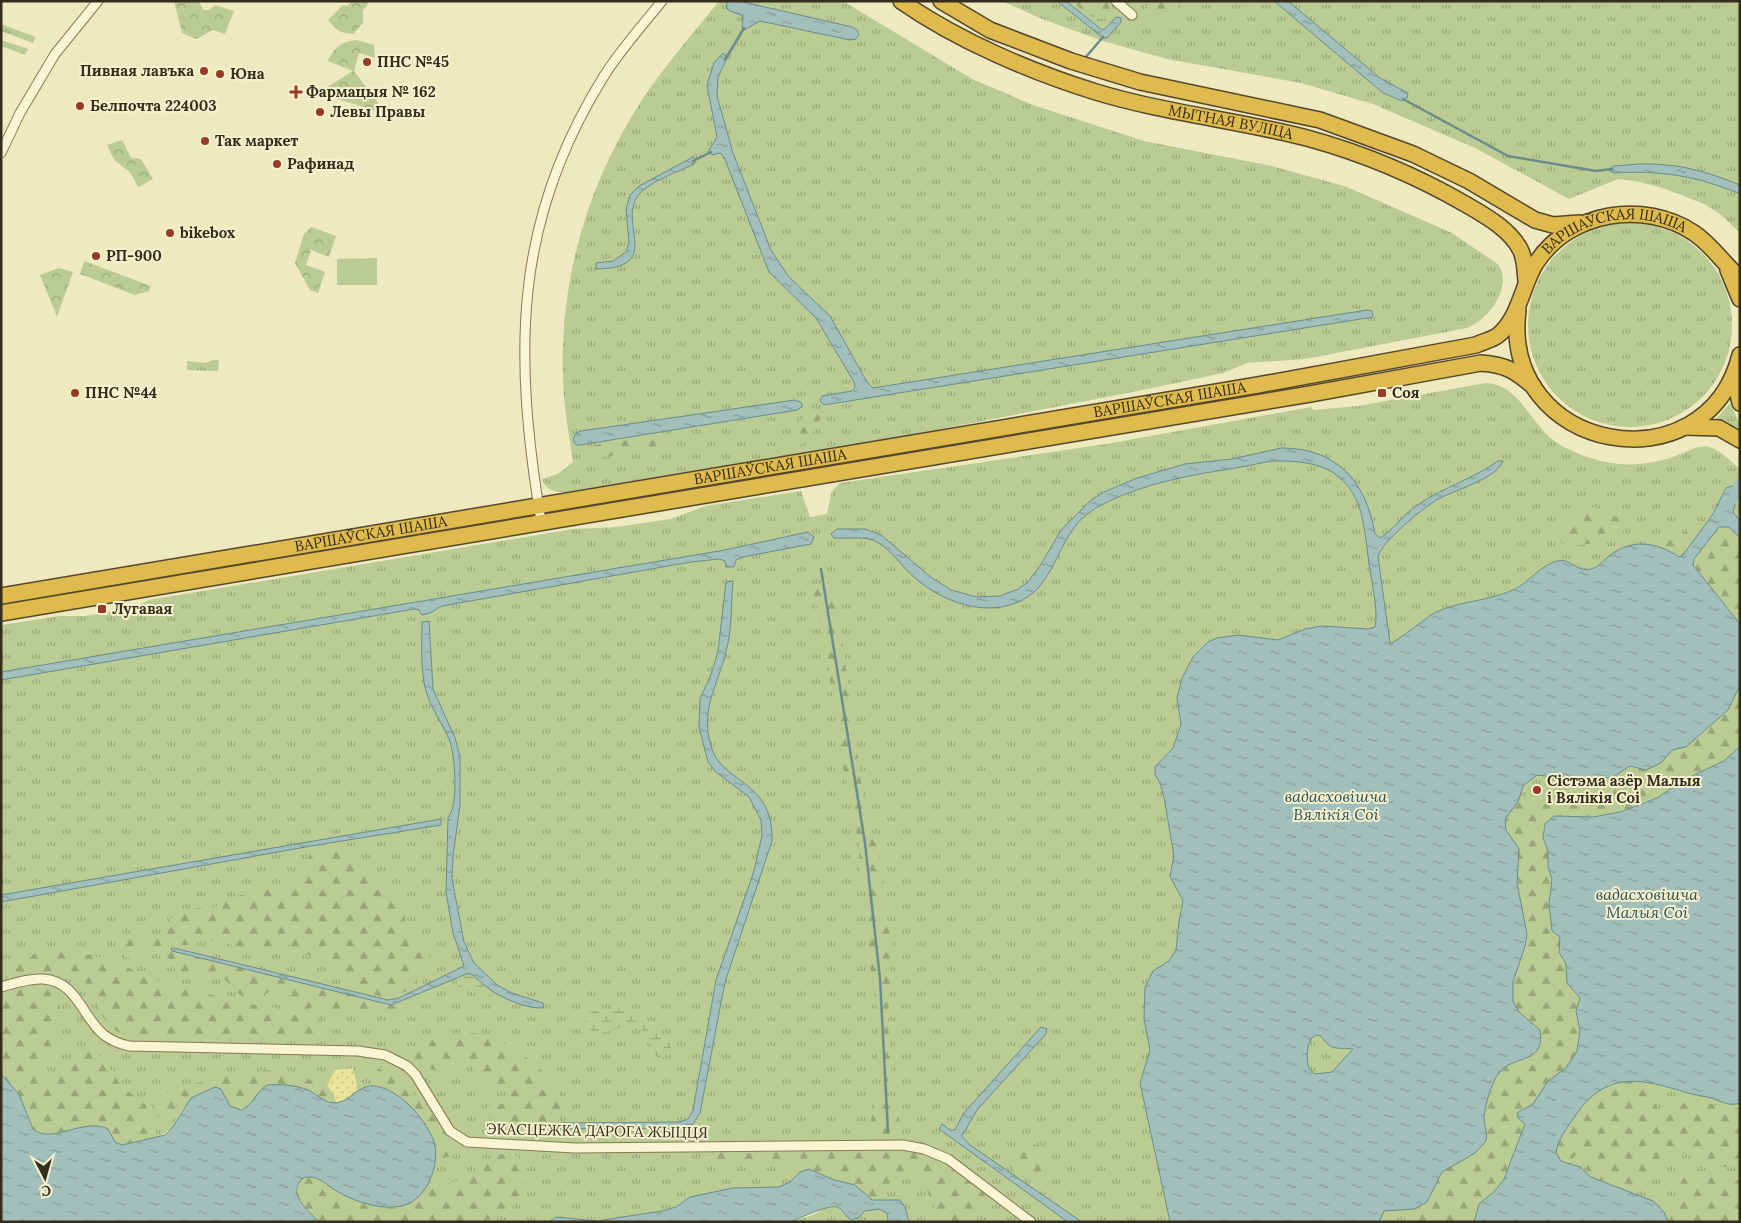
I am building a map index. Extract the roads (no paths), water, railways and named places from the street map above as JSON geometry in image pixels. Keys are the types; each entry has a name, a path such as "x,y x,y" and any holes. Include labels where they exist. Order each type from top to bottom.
{"highway":[{"name":"МЫТНАЯ ВУЛІЦА","path":"901,1 1002,56 1095,91 1142,105 1306,138 1359,155 1421,181 1482,214 1507,233 1521,252 1526,281"},
{"name":"МЫТНАЯ ВУЛІЦА","path":"941,1 990,30 1108,73 1140,82 1320,120 1379,139 1451,172 1544,223 1570,224 1588,221"},
{"name":"ВАРШАЎСКАЯ ШАША","path":"1,596 1258,385 1476,345 1497,336 1509,323 1526,281 1537,262 1551,245 1568,231 1588,221 1609,215 1631,213 1675,222 1701,239 1712,249 1726,267 1740,278"},
{"name":"ВАРШАЎСКАЯ ШАША","path":"1726,267 1740,299"},
{"name":"ВАРШАЎСКАЯ ШАША","path":"1519,302 1516,323 1518,345 1524,366 1533,386"},
{"name":"ВАРШАЎСКАЯ ШАША","path":"1,612 1310,394 1481,363 1501,365 1513,370 1533,386 1548,405 1567,421 1596,434 1612,438 1636,440 1661,436 1683,427 1714,403 1735,371 1740,355"},
{"path":"1735,371 1734,382 1740,403"},
{"path":"1683,427 1719,428 1740,440"}],"street":[{"path":"1,153 20,112 55,54 98,1"},
{"path":"541,521 531,454 524,353 525,304 534,243 564,153 592,96 625,46 662,1"},
{"path":"1116,1 1132,15"},
{"name":"ЭКАСЦЕЖКА ДАРОГА ЖЫЦЦЯ","path":"1,986 44,978 56,981 73,994 104,1035 115,1042 129,1046 358,1051 385,1055 397,1059 415,1074 450,1132 467,1142 575,1148 903,1145 924,1149 948,1159 1031,1222"}],"water":[{"path":"728,1 739,1 852,27 857,30 859,35 856,39 850,40 760,21 744,30 742,27 743,16 728,10 726,5"},
{"path":"1057,1 1066,1 1102,30 1116,17 1121,18 1121,22 1107,38 1103,38"},
{"path":"1274,1 1288,1 1380,78 1408,93 1407,98 1402,101 1383,93"},
{"path":"723,53 727,58 718,77 717,96 733,153 771,250 788,276 830,316 867,382 873,388 1367,310 1372,311 1373,317 824,405 820,401 822,396 852,391 855,387 854,382 816,318 769,272 724,157 720,153 713,155 708,152 717,137 707,85 714,63"},
{"path":"693,157 696,160 694,164 647,187 637,197 633,208 632,220 635,244 634,253 628,261 616,267 596,269 596,263 613,261 626,252 629,242 626,209 630,195 639,186"},
{"path":"1666,165 1703,172 1740,185 1740,194 1709,183 1678,176 1647,172 1614,173 1610,171 1613,166"},
{"path":"795,400 802,403 802,407 797,410 580,445 576,445 573,440 576,433 581,431"},
{"name":"вадасховішча Вялікія Соі","path":"1281,448 1318,454 1333,461 1346,471 1356,483 1371,515 1375,534 1380,538 1409,512 1429,498 1479,473 1498,461 1503,461 1492,474 1435,501 1425,508 1388,541 1381,550 1378,557 1390,643 1436,612 1455,605 1504,594 1519,587 1545,566 1557,561 1566,561 1586,570 1591,569 1618,550 1635,544 1653,545 1679,557 1683,555 1713,514 1726,488 1732,486 1739,491 1733,512 1740,521 1740,538 1729,527 1719,527 1694,559 1693,565 1740,624 1740,685 1728,710 1686,747 1672,750 1661,763 1646,770 1630,766 1612,778 1591,778 1573,784 1564,784 1546,776 1537,775 1523,786 1518,802 1505,819 1506,830 1519,849 1517,883 1527,934 1513,982 1513,1001 1519,1012 1540,1030 1541,1041 1538,1049 1533,1054 1505,1067 1493,1082 1484,1118 1487,1135 1486,1141 1475,1153 1442,1172 1427,1202 1414,1209 1384,1211 1379,1222 1170,1222 1140,1083 1150,1050 1144,1019 1145,987 1153,971 1169,961 1176,950 1183,901 1170,876 1174,856 1164,797 1155,774 1155,767 1173,748 1181,724 1177,698 1182,678 1193,657 1208,642 1217,638 1238,635 1278,640 1305,629 1322,626 1368,629 1375,627 1375,602 1361,513 1358,503 1347,485 1339,477 1320,466 1277,461 1185,477 1130,492 1096,508 1081,519 1070,533 1046,578 1035,591 1021,601 1001,607 977,607 943,597 923,584 879,543 863,538 834,538 831,534 837,529 865,529 881,535 932,578 951,590 977,597 1000,596 1018,589 1027,583 1040,566 1061,530 1091,500 1104,492 1137,478 1185,464 1232,459","holes":["1315,1035 1321,1036 1332,1047 1353,1049 1332,1072 1315,1074 1309,1069 1307,1060 1308,1050 1312,1038"]},
{"path":"808,532 814,537 811,544 743,557 736,560 734,567 726,567 725,561 719,559 691,562 442,606 422,615 419,610 414,609 1,680 1,672 725,550"},
{"path":"733,581 729,635 725,657 709,706 708,732 711,746 717,758 725,768 746,784 765,805 770,821 772,841 725,982 700,1113 693,1124 682,1128 560,1129 558,1126 561,1123 680,1122 688,1119 693,1110 716,980 754,871 762,835 761,820 749,797 716,772 708,762 699,727 700,699 712,672 718,651 726,582"},
{"path":"429,621 433,689 455,738 460,756 460,805 452,879 464,942 474,963 497,985 512,993 543,1003 544,1007 532,1007 507,999 469,973 391,1005 172,951 171,948 174,948 388,1000 399,998 464,966 453,933 446,892 448,817 454,803 455,792 453,755 449,739 428,697 423,674 422,622"},
{"name":"вадасховішча Малыя Соі","path":"1740,746 1740,1103 1729,1104 1655,1084 1626,1082 1613,1084 1587,1101 1563,1134 1558,1143 1556,1153 1561,1161 1580,1167 1591,1177 1653,1201 1664,1212 1668,1222 1474,1222 1479,1204 1495,1191 1504,1179 1525,1124 1518,1118 1517,1113 1533,1104 1548,1081 1566,1068 1577,1051 1580,1031 1576,1011 1580,998 1567,983 1566,964 1559,952 1560,937 1552,931 1549,904 1552,879 1548,867 1548,851 1543,838 1545,824 1554,816 1593,817 1620,812 1659,797 1681,781 1724,761"},
{"path":"441,819 441,825 311,846 1,902 1,895"},
{"path":"1041,1027 1047,1029 1046,1034 977,1110 962,1136 970,1145 1082,1222 1068,1222 939,1129 942,1124 950,1130 955,1130 963,1114"},
{"path":"1,1074 19,1094 33,1129 40,1133 49,1134 89,1126 99,1126 108,1129 115,1142 122,1145 165,1135 172,1128 191,1098 215,1087 221,1089 230,1106 241,1110 249,1105 267,1085 298,1087 308,1090 327,1102 335,1103 347,1099 361,1089 373,1086 380,1087 404,1101 424,1123 433,1139 436,1156 435,1166 428,1183 417,1198 402,1206 393,1207 365,1203 340,1193 323,1181 313,1177 303,1178 298,1184 297,1190 300,1202 319,1222 1,1222"},
{"path":"809,1169 834,1180 855,1185 872,1200 900,1200 905,1207 909,1222 888,1222 887,1213 879,1209 865,1211 859,1217 852,1220 839,1208 833,1207 814,1212 791,1222 549,1222 556,1217 597,1221 662,1211 676,1207 690,1197 733,1188 779,1187 790,1182 800,1172"}],"waterway":[{"path":"725,60 744,28"},
{"path":"1085,58 1103,37"},
{"path":"1403,99 1508,156 1596,171 1612,169"},
{"path":"693,161 711,152"},
{"path":"1733,500 1739,484"},
{"path":"821,569 865,843 880,979 888,1132"}],"place":[{"name":"ПНС №45","path":"367,62"},
{"name":"Пивная лавъка","path":"204,71"},
{"name":"Юна","path":"220,74"},
{"name":"Фармацыя № 162","path":"296,92"},
{"name":"Белпочта 224003","path":"80,106"},
{"name":"Левы Правы","path":"320,112"},
{"name":"Так маркет","path":"205,141"},
{"name":"Рафинад","path":"277,164"},
{"name":"bikebox","path":"170,233"},
{"name":"РП-900","path":"96,256"},
{"name":"ПНС №44","path":"75,393"},
{"name":"Соя","path":"1382,393"},
{"name":"Лугавая","path":"102,609"},
{"name":"Сістэма азёр Малыя і Вялікія Соі","path":"1537,790"}]}
